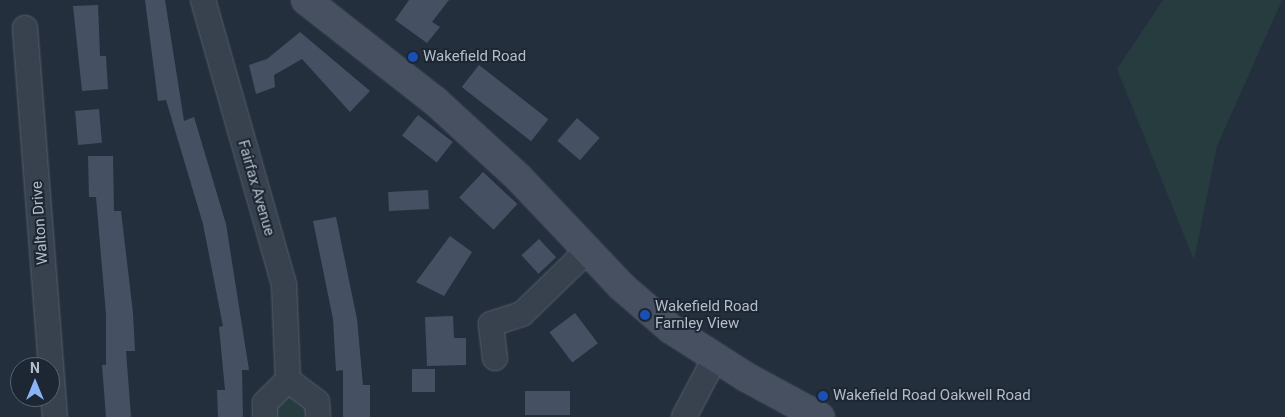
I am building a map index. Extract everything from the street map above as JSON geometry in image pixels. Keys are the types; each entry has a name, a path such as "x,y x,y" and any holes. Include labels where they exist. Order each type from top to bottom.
{"main road":[{"path":"306,0 435,101 518,177 587,251 671,329 820,417"}],"street":[{"name":"Fairfax Avenue","path":"203,0 284,285 288,380"},
{"name":"Walton Drive","path":"25,28 56,417"},
{"path":"494,358 491,324 522,314 587,251"},
{"path":"684,417 716,356"},
{"path":"265,417 265,403 288,380 317,402 318,417"}],"green space":[{"path":"1163,0 1282,0 1217,146 1194,260 1117,69"},
{"path":"288,380 318,417 265,417"}],"building":[{"path":"145,0 165,0 184,121 194,117 226,224 249,370 242,370 243,417 218,417 217,390 225,390 219,327 223,326 203,224 166,100 158,101"},
{"path":"409,0 449,0 432,22 440,27 427,43 395,20"},
{"path":"98,5 100,56 106,56 108,89 82,91 73,6"},
{"path":"300,32 370,91 350,112 302,59 274,75 275,87 256,94 249,65 267,59"},
{"path":"479,65 548,119 531,141 462,87"},
{"path":"99,109 102,143 78,145 75,111"},
{"path":"418,115 453,142 437,163 402,135"},
{"path":"577,118 600,138 580,160 557,141"},
{"path":"88,156 113,156 114,211 121,211 133,313 135,351 126,351 131,417 106,417 102,365 106,365 106,314 96,197 89,197"},
{"path":"483,172 517,204 494,230 459,198"},
{"path":"428,190 429,209 389,211 388,192"},
{"path":"336,217 357,319 363,385 370,385 370,417 343,417 343,370 336,371 333,319 313,221"},
{"path":"450,236 472,252 444,296 416,282"},
{"path":"539,239 556,257 538,274 521,255"},
{"path":"575,313 598,343 572,363 549,332"},
{"path":"453,316 454,338 466,338 466,365 427,366 425,317"},
{"path":"412,369 435,369 435,392 412,392"},
{"path":"525,391 570,391 570,415 525,415"}],"place":[{"name":"Wakefield Road","path":"413,57"},
{"name":"Wakefield Road Farnley View","path":"645,315"},
{"name":"Wakefield Road Oakwell Road","path":"823,396"}]}
